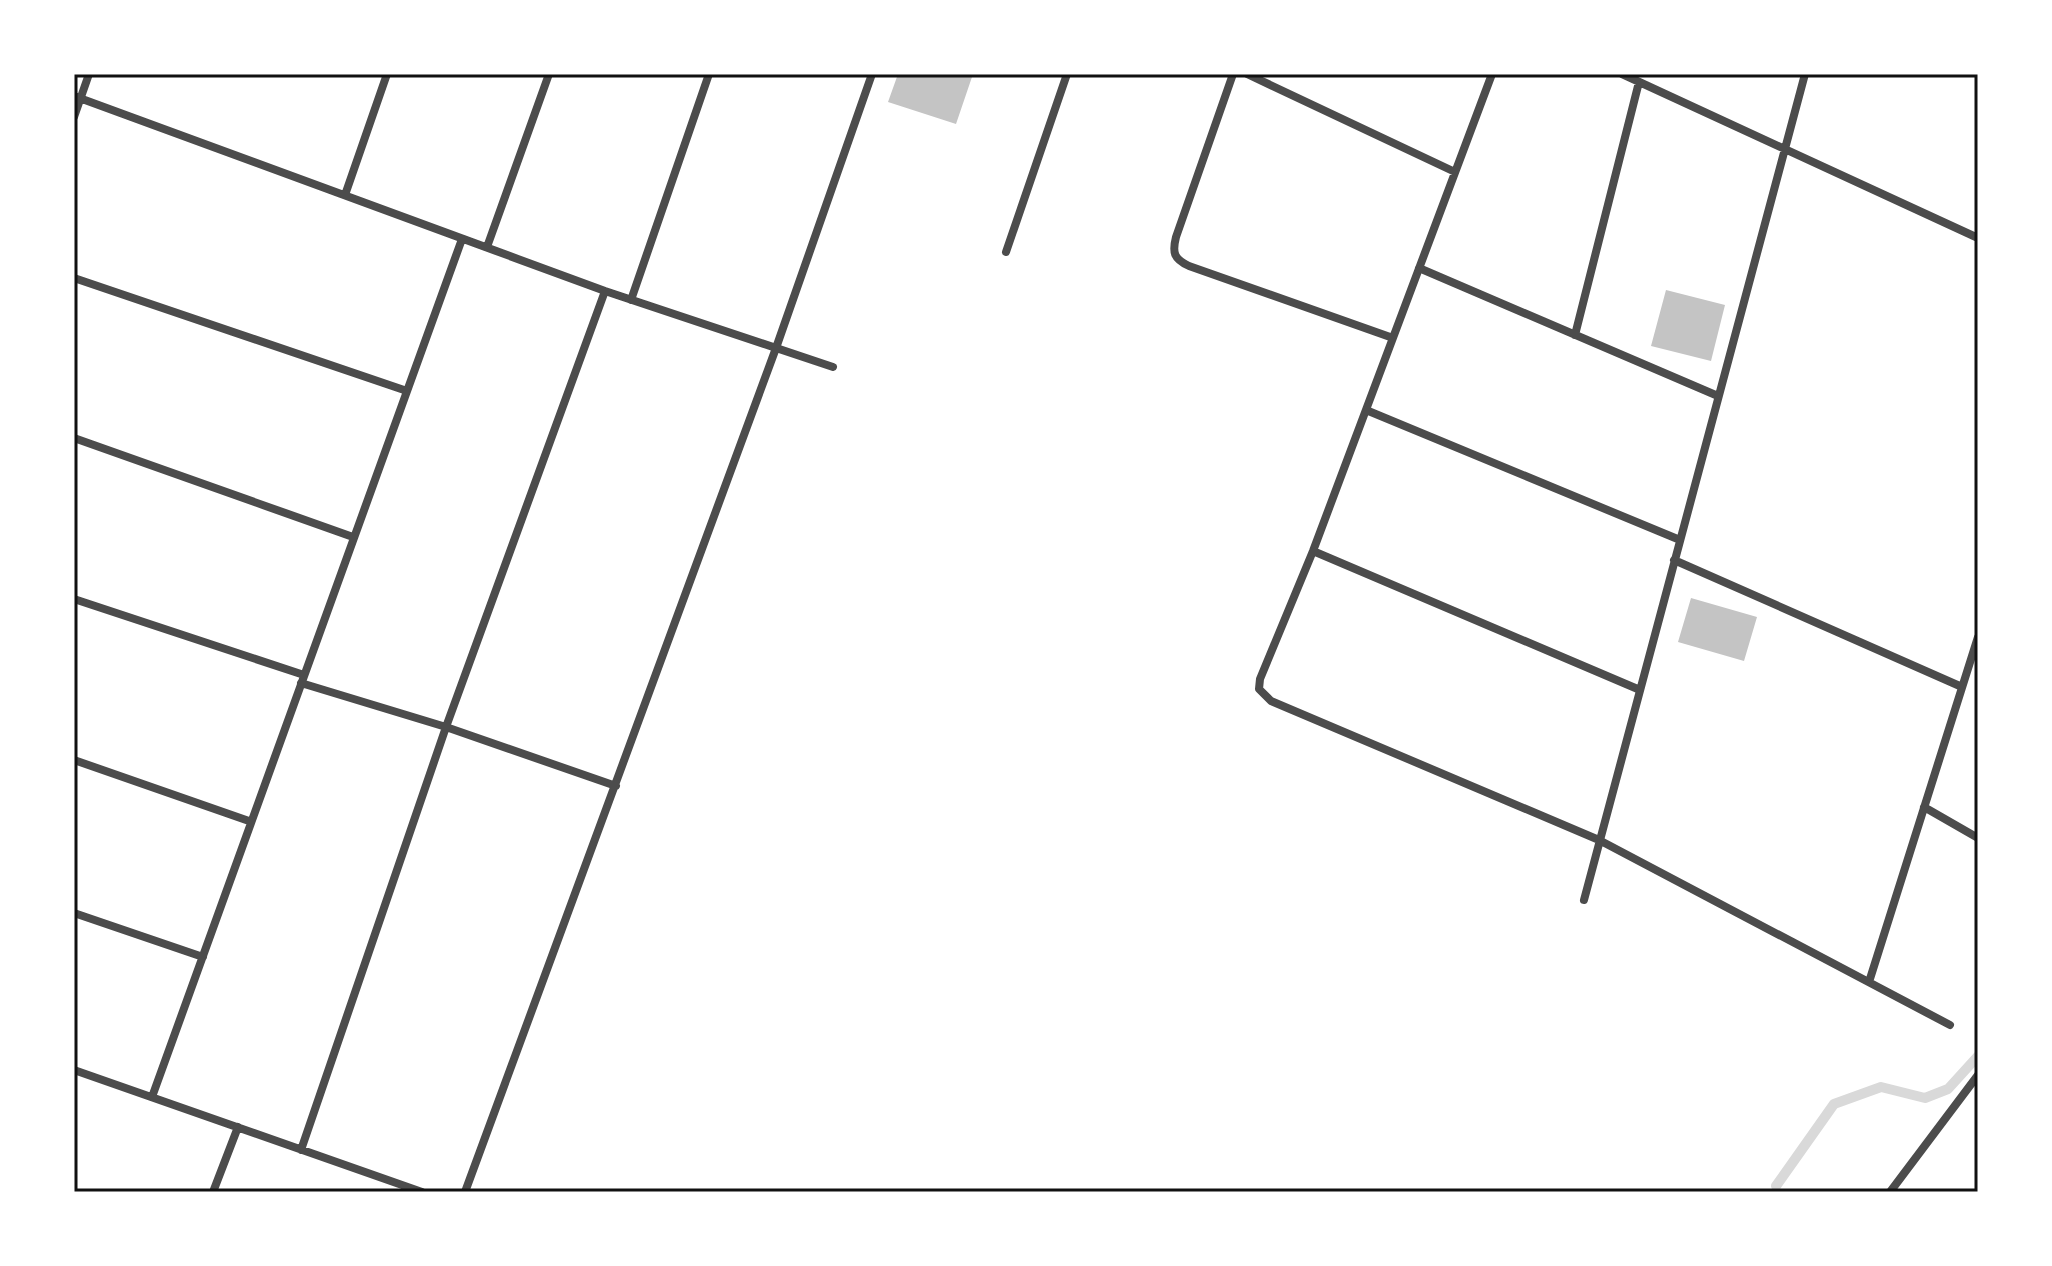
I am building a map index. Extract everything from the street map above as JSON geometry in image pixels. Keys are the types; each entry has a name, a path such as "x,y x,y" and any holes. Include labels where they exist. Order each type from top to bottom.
{"street":[{"path":"74,117 78,98 89,74"},
{"path":"345,195 387,74"},
{"path":"487,247 549,74"},
{"path":"631,300 709,74"},
{"path":"465,1192 776,348 872,74"},
{"path":"1006,252 1067,74"},
{"path":"1233,74 1176,237 1172,251 1175,257 1189,266 1393,338"},
{"path":"1247,74 1455,172"},
{"path":"1492,74 1313,551 1260,679 1263,696 1599,840 1950,1025"},
{"path":"1622,74 1978,238"},
{"path":"1584,900 1805,74"},
{"path":"1575,335 1639,82"},
{"path":"78,98 605,291 833,367"},
{"path":"152,1097 249,821 462,239"},
{"path":"1419,268 1718,396"},
{"path":"74,278 407,391"},
{"path":"301,1150 446,727 605,291"},
{"path":"1366,410 1680,540"},
{"path":"74,438 353,537"},
{"path":"1313,551 1640,690"},
{"path":"1674,560 1962,687"},
{"path":"74,599 616,786"},
{"path":"1869,982 1978,637"},
{"path":"74,760 249,821"},
{"path":"1924,807 1978,838"},
{"path":"74,913 203,957"},
{"path":"74,1070 422,1192"},
{"path":"1890,1192 1978,1075"},
{"path":"213,1192 238,1127"}],"building":[{"path":"898,74 973,74 956,124 888,102"},
{"path":"1666,290 1725,305 1711,361 1651,346"},
{"path":"1691,598 1757,617 1744,661 1678,642"}],"waterway":[{"path":"1776,1186 1834,1104 1881,1087 1925,1098 1948,1089 1978,1056"}]}
